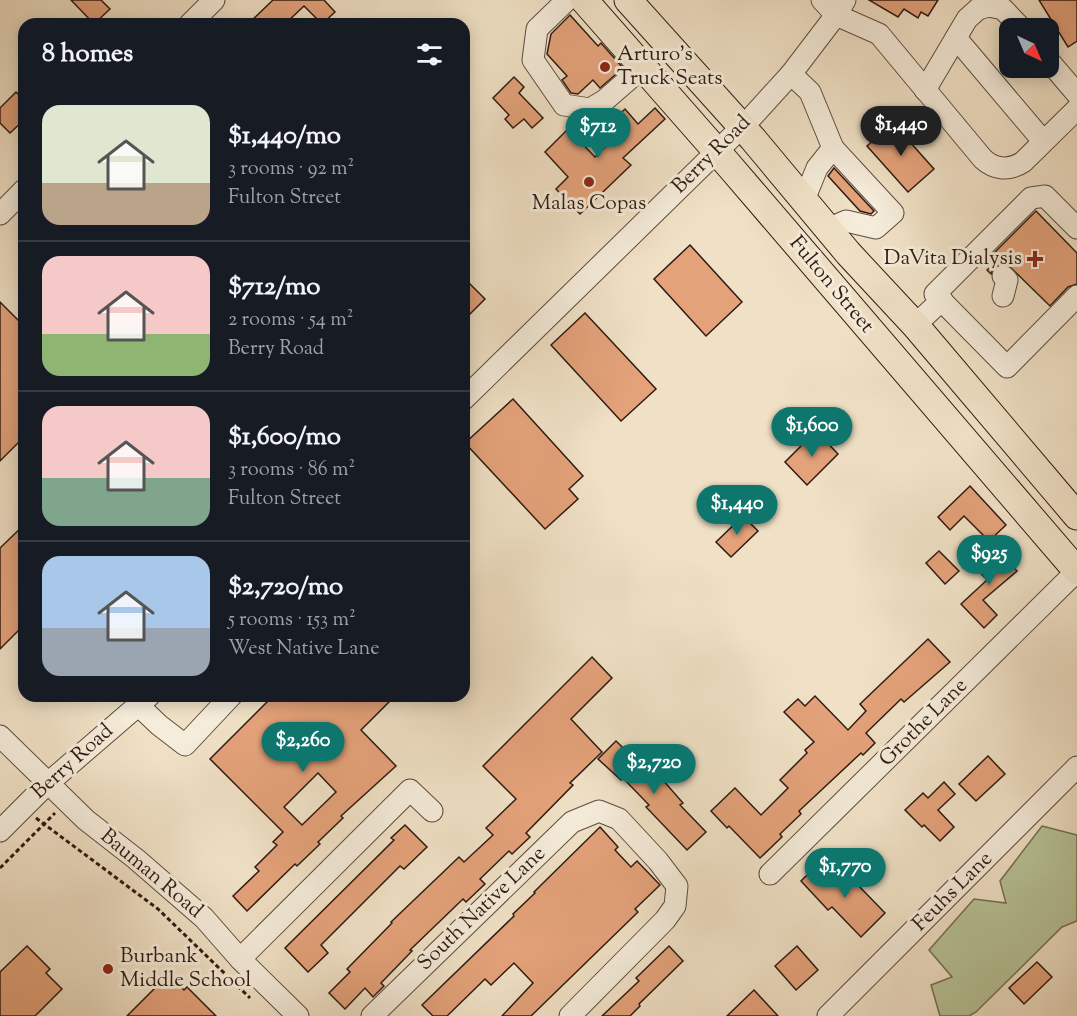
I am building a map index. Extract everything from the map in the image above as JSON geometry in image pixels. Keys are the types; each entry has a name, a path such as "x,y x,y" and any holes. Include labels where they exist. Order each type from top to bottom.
{"main road":[{"name":"Fulton Street","path":"584,0 717,151 1077,571"},
{"name":"Fulton Street","path":"628,0 915,325 1077,516"},
{"path":"886,348 915,325"}],"street":[{"path":"196,18 214,0"},
{"path":"567,0 537,29 533,60 564,105 590,109 605,100 643,67"},
{"path":"834,5 879,34 983,159 995,167 1006,168 1018,165 1077,109"},
{"name":"Berry Road","path":"470,393 742,127 791,74 834,5"},
{"path":"925,90 971,14 989,6 998,7 1013,18"},
{"path":"956,38 1043,141"},
{"path":"1059,73 1077,94"},
{"path":"791,74 810,92 833,148 892,213 876,228 846,222 828,229"},
{"path":"804,200 817,168 833,148"},
{"path":"0,214 18,196"},
{"path":"1077,228 1045,196 1030,198 994,272 935,294 1007,367 1077,297"},
{"path":"915,325 942,300"},
{"name":"Grothe Lane","path":"770,874 1077,571"},
{"name":"Berry Road","path":"0,831 47,784 142,702"},
{"path":"144,702 185,745 225,702"},
{"name":"Bauman Road","path":"0,736 86,820 136,859 204,918 240,959 298,1016"},
{"name":"Feuhs Lane","path":"828,1016 1077,767"},
{"path":"240,959 410,790 432,811"},
{"name":"South Native Lane","path":"372,1016 572,822 599,811 619,819 658,861 677,886 675,906 665,920 570,1016"}],"path":[{"path":"0,868 44,826 58,809"},
{"path":"31,813 44,826 158,909 250,998"}],"green space":[{"path":"1042,826 1077,835 1077,921 1062,927 976,1012 969,1016 940,1016 931,985 952,977 929,950 974,899 1006,903 1000,881"}],"building":[{"path":"71,0 101,0 110,9 100,18 88,18"},
{"path":"273,0 324,0 335,12 328,18 316,18 304,6 291,18 254,18"},
{"path":"869,0 938,0 928,16 921,12 918,18 904,9 898,17"},
{"path":"1039,0 1077,0 1077,41 1068,47 1059,32 1059,18 1050,18"},
{"path":"570,15 598,46 601,43 623,68 600,88 593,80 578,94 571,93 562,80 567,76 547,54 551,34"},
{"path":"514,77 524,87 519,93 543,118 532,128 524,119 513,128 505,119 509,115 493,98"},
{"path":"16,92 18,94 18,126 10,133 0,123 0,108"},
{"path":"655,108 665,119 623,158 631,165 580,214 556,189 568,177 545,152 568,129 595,157 618,134 609,124 625,109 638,124"},
{"path":"893,123 934,169 908,192 867,146"},
{"path":"834,168 874,211 871,214 860,211 828,176"},
{"name":"DaVita Dialysis","path":"1036,211 1077,253 1077,284 1068,287 1050,306 1007,264 994,267 991,274 987,270 996,262 991,256"},
{"path":"690,245 742,302 706,336 654,279"},
{"path":"470,284 485,299 470,314"},
{"path":"0,302 18,320 18,443 0,461"},
{"path":"585,313 656,389 621,421 551,345"},
{"path":"513,399 583,476 569,489 578,499 545,529 470,448 470,438"},
{"path":"816,431 838,454 807,485 785,462"},
{"path":"970,486 1006,525 989,541 964,516 950,530 938,517"},
{"path":"743,516 758,531 731,557 716,542"},
{"path":"18,531 18,631 0,649 0,548"},
{"path":"996,548 1017,571 983,600 997,615 984,628 961,604 987,580 975,567"},
{"path":"939,551 959,571 945,584 926,563"},
{"path":"928,639 950,662 904,702 901,699 866,733 875,743 863,755 861,753 799,811 801,814 780,834 782,837 760,858 711,811 735,788 761,815 788,788 780,780 807,753 805,750 814,742 784,712 798,699 805,706 815,696 848,730 866,711 860,704"},
{"path":"592,657 612,678 571,719 602,752 570,783 573,785 526,833 530,837 512,854 509,851 480,879 485,884 466,902 463,899 410,950 412,951 381,983 384,986 373,997 365,988 345,1009 329,993 350,972 347,969 391,922 459,857 464,862 493,835 486,828 516,799 483,766"},
{"path":"267,702 389,702 361,730 396,766 341,816 343,818 318,842 320,844 297,866 295,864 247,911 233,896 259,871 255,867 277,845 273,842 283,832 210,759","holes":["318,773 336,792 302,825 284,807"]},
{"path":"616,741 643,767 648,763 683,803 680,805 706,832 687,850 646,807 649,805 623,778 621,780 598,759"},
{"path":"988,756 1005,774 976,801 959,784"},
{"path":"944,782 955,794 938,810 954,827 940,841 905,810 923,793 928,798"},
{"path":"405,825 427,847 404,869 400,866 321,945 328,953 308,972 285,948 394,840 391,838"},
{"path":"600,827 618,847 615,850 631,867 637,861 660,885 635,909 638,912 531,1016 502,1016 533,983 514,963 491,985 485,979 447,1016 433,1016 422,1005 514,916 513,914 534,892"},
{"path":"817,865 835,883 847,870 858,881 856,883 885,913 861,937 832,907 828,910 801,881"},
{"path":"27,946 50,969 46,973 62,989 35,1016 0,1016 0,972"},
{"path":"669,946 683,961 639,1004 640,1006 630,1016 602,1016 639,981 636,978"},
{"path":"797,946 818,970 796,990 775,966"},
{"path":"1037,962 1052,977 1024,1004 1009,988"},
{"path":"168,975 184,990 187,987 216,1016 127,1016"},
{"path":"754,990 778,1016 727,1016"}],"place":[{"name":"Arturo's Truck Seats","path":"605,67"},
{"name":"Malas Copas","path":"589,182"},
{"name":"DaVita Dialysis","path":"1035,259"},
{"name":"Burbank Middle School","path":"108,969"}]}
